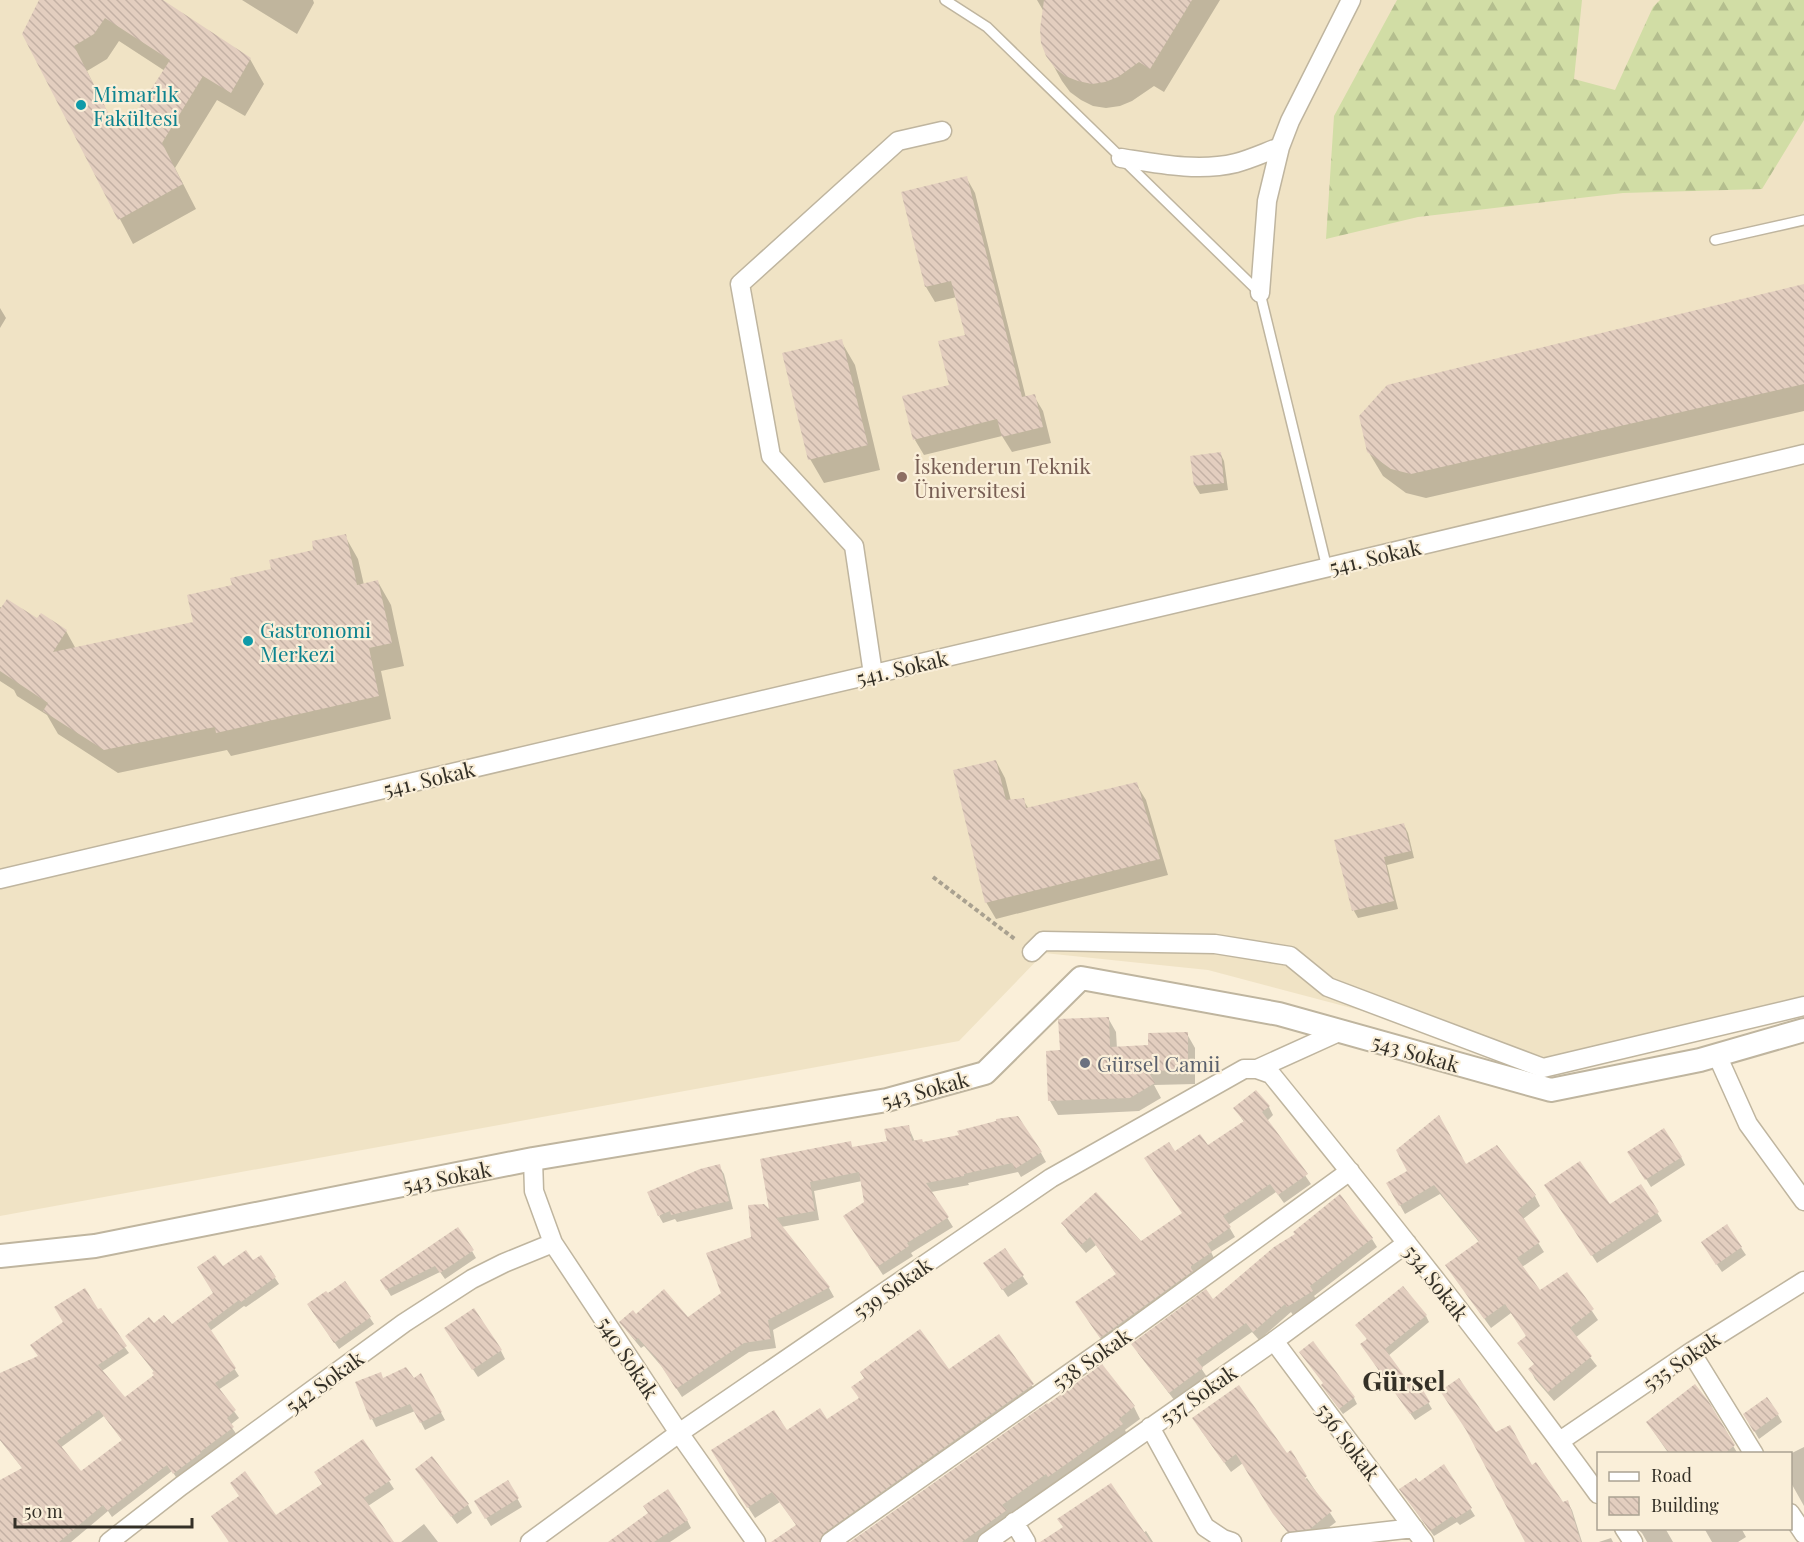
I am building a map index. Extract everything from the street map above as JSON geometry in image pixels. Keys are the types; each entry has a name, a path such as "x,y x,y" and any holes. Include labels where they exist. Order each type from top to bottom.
{"street":[{"path":"1260,293 1267,201 1280,147 1290,121 1351,0"},
{"path":"873,674 854,546 771,456 740,284 898,141 942,130"},
{"path":"1121,158 1162,165 1200,167 1236,163 1280,147"},
{"name":"541. Sokak","path":"0,879 1804,454"},
{"path":"1032,952 1043,940 1215,944 1290,956 1328,987 1543,1068 1804,1006"},
{"name":"543 Sokak","path":"0,1256 95,1246 533,1158 887,1100 985,1073 1081,978 1279,1014 1551,1090 1717,1055 1804,1030"},
{"name":"539 Sokak","path":"530,1542 679,1433 1051,1178 1244,1069 1264,1072 1341,1031"},
{"path":"1717,1055 1748,1124 1804,1201"},
{"name":"534 Sokak","path":"1264,1072 1350,1171 1597,1491"},
{"name":"540 Sokak","path":"533,1158 534,1191 553,1243 679,1433 756,1542"},
{"name":"538 Sokak","path":"830,1542 1128,1332 1350,1171"},
{"name":"542 Sokak","path":"109,1542 181,1486 404,1323 472,1279 553,1243"},
{"name":"537 Sokak","path":"987,1542 1274,1341 1407,1243"},
{"name":"535 Sokak","path":"1560,1441 1691,1352 1804,1281"},
{"name":"536 Sokak","path":"1274,1341 1419,1535"},
{"path":"1691,1352 1753,1452"},
{"path":"1150,1427 1205,1527 1232,1542"},
{"path":"1792,1515 1804,1534"},
{"path":"1014,1522 1026,1542"},
{"path":"1291,1542 1419,1535"}],"lane":[{"path":"945,0 987,27 1260,293 1327,568"},
{"path":"1715,240 1804,220"}],"path":[{"path":"933,877 1032,952"}],"shaded area":[{"name":"İskenderun Teknik Üniversitesi","path":"0,0 1804,0 1804,1015 1542,1077 1397,1020 1208,970 1044,953 959,1041 0,1216"}],"green space":[{"path":"1397,0 1582,0 1574,79 1615,90 1653,7 1660,0 1804,0 1804,120 1762,189 1623,193 1418,217 1326,239 1334,116"}],"building":[{"name":"Mimarlık Fakültesi","path":"39,0 163,0 251,58 231,93 203,76 162,143 183,184 118,220 22,34","holes":["105,18 170,60 133,117 113,122 74,46 94,34"]},
{"path":"1044,0 1192,0 1150,69 1139,62 1118,77 1092,84 1065,76 1046,56 1041,43 1040,29"},
{"path":"967,176 1022,397 1035,394 1043,427 1002,437 997,419 913,440 902,396 949,385 938,341 965,335 951,281 925,287 901,192"},
{"path":"1804,284 1804,384 1411,474 1391,469 1367,452 1359,416 1387,385"},
{"path":"842,339 868,445 808,460 782,353"},
{"path":"1221,452 1224,483 1194,486 1190,456"},
{"name":"Gastronomi Merkezi","path":"346,534 357,585 378,580 392,643 369,648 379,696 216,733 215,727 104,750 43,711 48,703 0,671 0,609 7,599 37,618 41,613 67,630 53,652 193,622 187,595 232,585 230,578 271,569 269,560 313,550 312,541"},
{"path":"996,760 1006,800 1024,798 1026,808 1137,782 1160,859 985,903 953,770"},
{"path":"1404,823 1411,851 1384,857 1394,901 1352,911 1334,840"},
{"name":"Gürsel Camii","path":"1109,1017 1110,1047 1148,1045 1148,1033 1188,1032 1188,1070 1148,1071 1155,1083 1130,1098 1048,1101 1046,1051 1060,1050 1058,1019"},
{"path":"1256,1090 1270,1106 1262,1112 1308,1174 1278,1195 1270,1184 1223,1216 1231,1227 1207,1244 1212,1252 1191,1266 1193,1271 1100,1338 1075,1302 1116,1274 1090,1237 1081,1245 1061,1223 1096,1192 1141,1241 1182,1213 1144,1158 1169,1142 1175,1151 1200,1134 1208,1145 1244,1121 1233,1108"},
{"path":"1439,1115 1466,1164 1497,1145 1536,1195 1518,1210 1540,1242 1517,1258 1540,1290 1567,1272 1594,1309 1570,1328 1592,1356 1548,1392 1528,1369 1534,1364 1517,1343 1526,1336 1505,1304 1484,1319 1445,1265 1479,1241 1434,1185 1399,1206 1386,1183 1407,1171 1396,1150"},
{"path":"1018,1116 1042,1152 1015,1169 1012,1163 926,1183 949,1217 907,1243 909,1246 877,1267 843,1216 864,1202 859,1172 810,1182 815,1211 776,1218 830,1287 768,1320 771,1339 744,1343 676,1389 656,1358 619,1322 633,1310 636,1314 664,1289 688,1317 721,1293 706,1253 751,1237 748,1205 764,1204 769,1209 760,1159 851,1141 852,1147 887,1141 884,1129 909,1125 912,1141 922,1139 923,1142 959,1135 957,1131 996,1121 996,1119"},
{"path":"1664,1128 1682,1157 1645,1180 1627,1152"},
{"path":"1580,1161 1610,1204 1641,1184 1659,1212 1591,1256 1544,1185"},
{"path":"720,1164 729,1201 671,1215 670,1211 658,1216 647,1192 700,1169"},
{"path":"1340,1194 1373,1238 1310,1286 1313,1291 1287,1307 1285,1304 1253,1332 1246,1323 1196,1359 1203,1368 1169,1393 1131,1344 1206,1289 1213,1299 1274,1247 1295,1234 1293,1232"},
{"path":"1727,1224 1742,1247 1716,1265 1701,1242"},
{"path":"458,1227 474,1250 440,1273 435,1266 386,1290 380,1280"},
{"path":"1005,1248 1024,1275 1002,1290 983,1263"},
{"path":"246,1250 253,1260 261,1255 276,1277 241,1302 239,1300 207,1324 236,1368 215,1383 236,1410 227,1418 234,1427 173,1474 167,1465 107,1511 103,1505 59,1542 0,1542 0,1480 22,1468 0,1440 0,1373 38,1356 30,1345 63,1322 54,1307 85,1288 127,1346 98,1365 125,1397 154,1375 152,1373 154,1371 125,1336 149,1317 154,1323 164,1315 172,1324 213,1293 197,1267 215,1255 223,1266","holes":["99,1410 122,1440 81,1471 57,1441"]},
{"path":"345,1281 371,1317 334,1343 307,1304"},
{"path":"1403,1286 1427,1315 1385,1349 1414,1389 1420,1385 1430,1402 1410,1414 1360,1344 1367,1339 1355,1325"},
{"path":"474,1308 502,1350 472,1370 444,1328"},
{"path":"920,1329 949,1369 999,1334 1034,1384 824,1533 819,1542 771,1542 796,1525 772,1492 747,1508 711,1450 774,1410 787,1430 820,1408 827,1419 859,1398 851,1387 864,1378 860,1372"},
{"path":"1313,1341 1355,1397 1339,1409 1321,1385 1323,1383 1299,1352"},
{"path":"1102,1364 1135,1406 1119,1419 1123,1424 1048,1477 1046,1474 1002,1505 1007,1510 962,1542 850,1542 1048,1404"},
{"path":"406,1367 414,1378 421,1373 442,1412 420,1423 410,1404 370,1420 355,1382 381,1372 383,1378"},
{"path":"1459,1378 1496,1432 1510,1425 1532,1465 1536,1462 1563,1502 1568,1500 1581,1542 1525,1542 1466,1430 1440,1391"},
{"path":"1695,1384 1709,1402 1735,1445 1726,1452 1668,1452 1646,1422"},
{"path":"1239,1385 1287,1453 1291,1450 1307,1476 1305,1478 1332,1511 1310,1529 1288,1532 1273,1514 1236,1454 1224,1463 1192,1418"},
{"path":"1767,1397 1779,1414 1754,1432 1743,1414"},
{"path":"363,1439 391,1480 364,1498 394,1542 229,1542 211,1516 239,1496 230,1483 245,1471 276,1515 322,1484 314,1472"},
{"path":"432,1456 469,1504 451,1517 415,1469"},
{"path":"1444,1464 1472,1508 1455,1519 1452,1516 1430,1531 1399,1489 1416,1478 1419,1482"},
{"path":"508,1480 519,1498 485,1519 474,1501"},
{"path":"1111,1483 1151,1542 1040,1542 1063,1527 1057,1519"},
{"path":"668,1489 688,1520 654,1542 608,1542 648,1513 643,1506"}],"place":[{"name":"Mimarlık Fakültesi","path":"81,105"},
{"name":"İskenderun Teknik Üniversitesi","path":"902,477"},
{"name":"Gastronomi Merkezi","path":"248,641"},
{"name":"Gürsel Camii","path":"1085,1063"}],"district":[{"name":"Gürsel","path":"1404,1380"}]}
